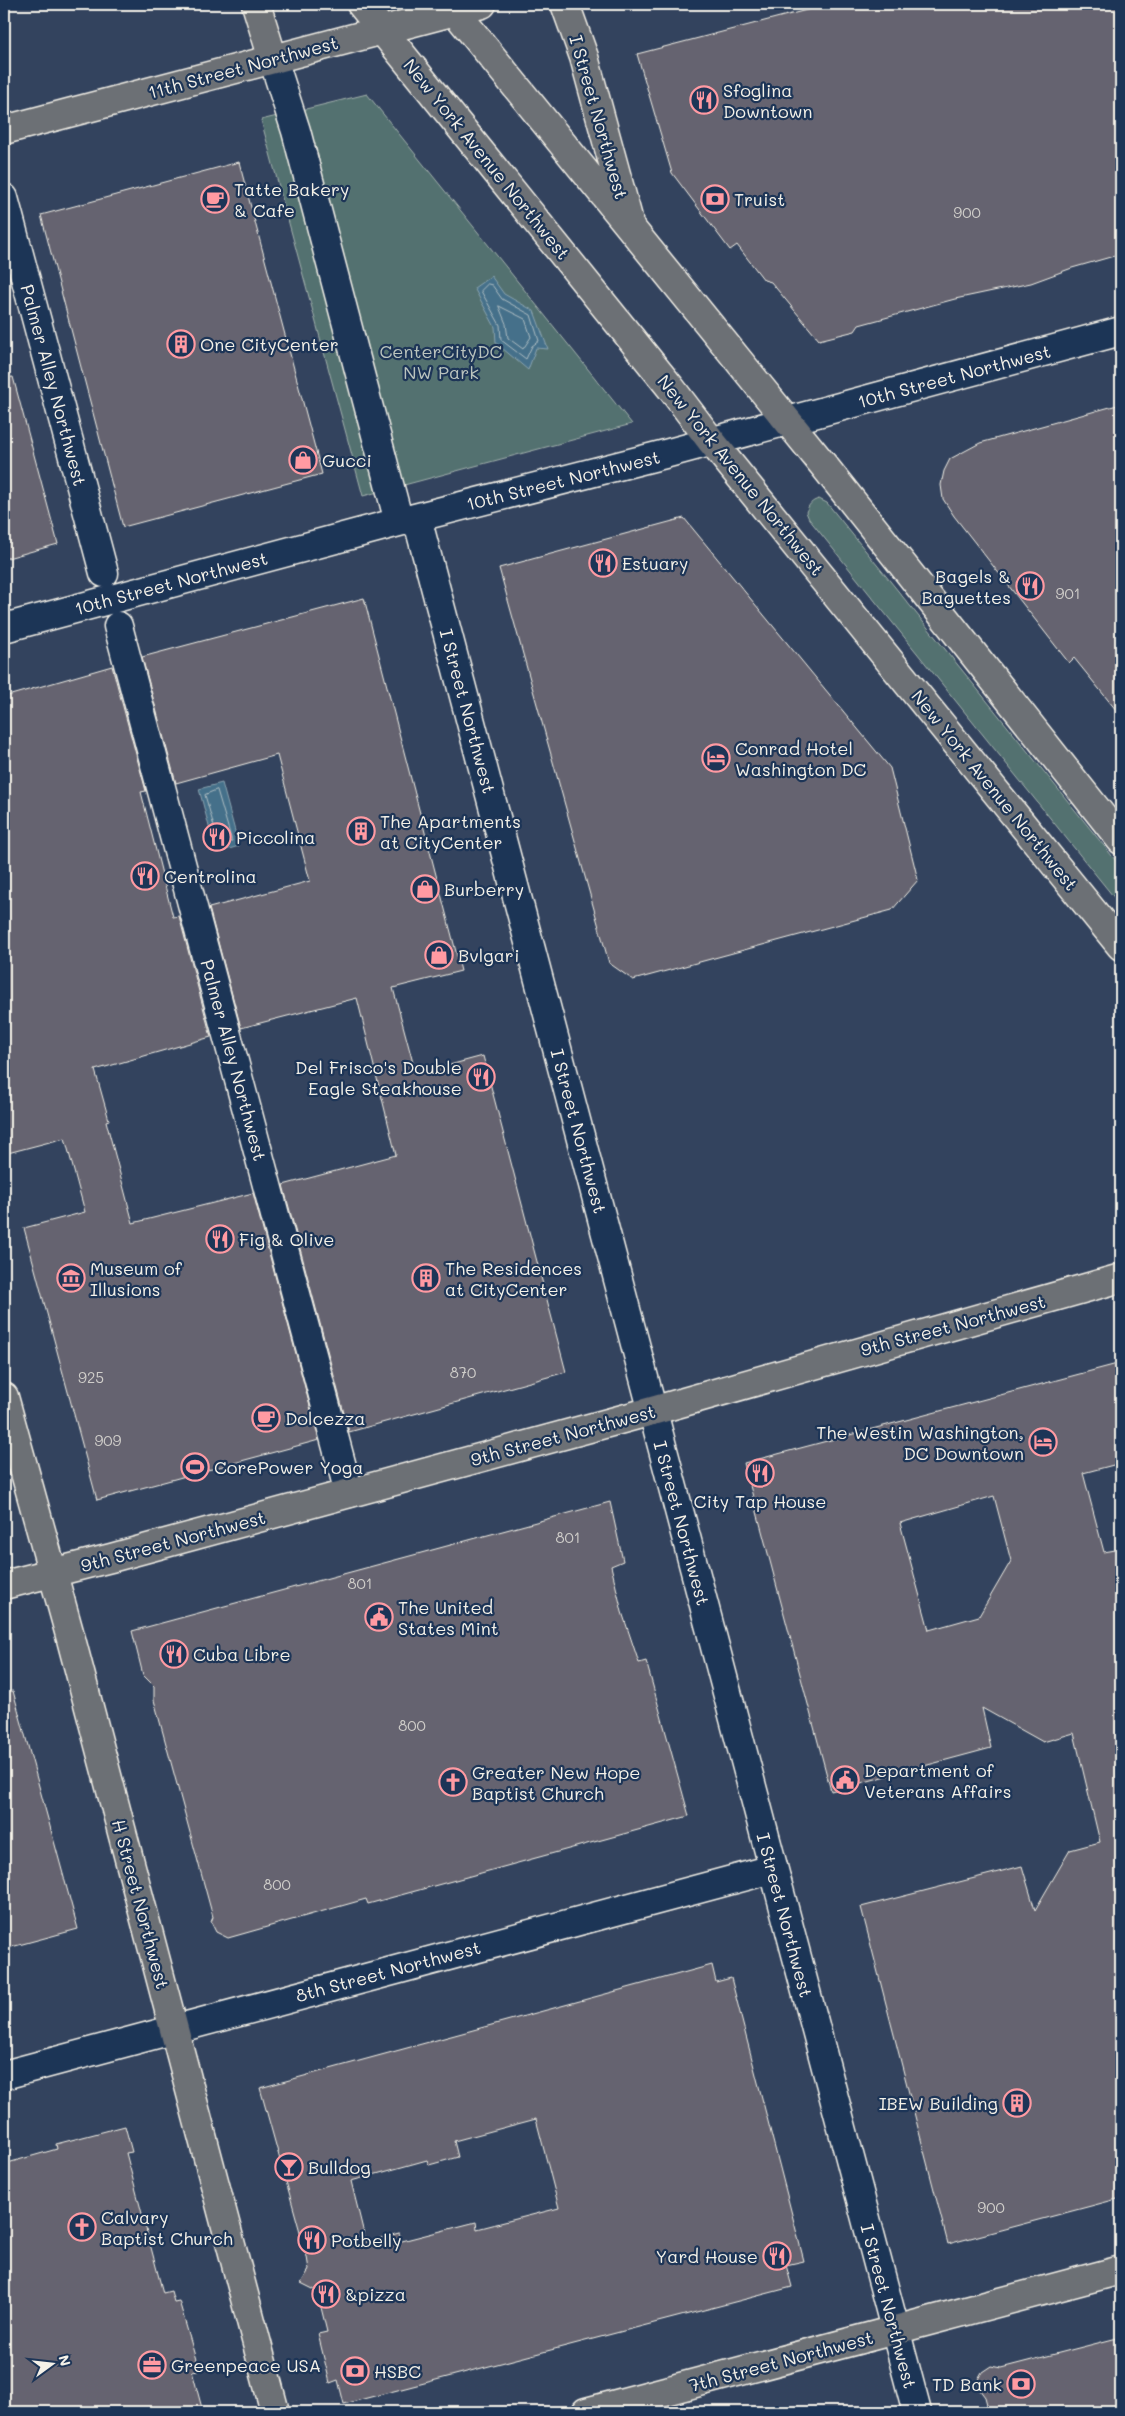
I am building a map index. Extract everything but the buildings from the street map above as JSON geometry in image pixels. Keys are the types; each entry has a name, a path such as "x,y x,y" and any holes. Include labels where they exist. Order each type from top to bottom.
{"main road":[{"path":"256,4 273,59"},
{"name":"New York Avenue Northwest","path":"361,4 665,380 712,442 1121,946"},
{"name":"11th Street Northwest","path":"4,130 383,31 452,8 482,4"},
{"name":"I Street Northwest","path":"565,4 584,57 632,231"},
{"path":"452,8 787,422 1121,840"},
{"name":"9th Street Northwest","path":"4,1585 652,1411 1121,1278"},
{"name":"H Street Northwest","path":"4,1397 275,2412"},
{"name":"7th Street Northwest","path":"586,2412 1121,2270"}],"street":[{"name":"I Street Northwest","path":"273,59 296,131 408,520 652,1411 917,2412"},
{"name":"Palmer Alley Northwest","path":"4,198 104,573"},
{"name":"10th Street Northwest","path":"4,628 408,520 712,442 1121,331"},
{"name":"Palmer Alley Northwest","path":"118,626 349,1493"},
{"name":"8th Street Northwest","path":"4,2075 773,1869"}],"green space":[{"name":"CenterCityDC NW Park","path":"367,94 632,424 363,496 261,120"},
{"path":"819,499 827,503 1121,867 1121,906 809,519 806,512 808,507 812,502"}],"water":[{"path":"491,276 504,294 534,311 548,349 536,348 528,370 496,343 495,327 474,288"},
{"path":"222,783 239,846 216,853 199,789"}],"place":[{"name":"Sfoglina Downtown","path":"704,100"},
{"name":"Tatte Bakery & Cafe","path":"215,199"},
{"name":"Truist","path":"715,199"},
{"name":"One CityCenter","path":"181,344"},
{"name":"Gucci","path":"303,460"},
{"name":"Estuary","path":"603,563"},
{"name":"Bagels & Baguettes","path":"1030,586"},
{"name":"Conrad Hotel Washington DC","path":"716,758"},
{"name":"The Apartments at CityCenter","path":"361,831"},
{"name":"Piccolina","path":"217,837"},
{"name":"Centrolina","path":"145,876"},
{"name":"Burberry","path":"425,889"},
{"name":"Bvlgari","path":"439,955"},
{"name":"Del Frisco's Double Eagle Steakhouse","path":"481,1077"},
{"name":"Fig & Olive","path":"220,1239"},
{"name":"Museum of Illusions","path":"71,1278"},
{"name":"The Residences at CityCenter","path":"426,1278"},
{"name":"Dolcezza","path":"266,1418"},
{"name":"The Westin Washington, DC Downtown","path":"1043,1442"},
{"name":"CorePower Yoga","path":"195,1467"},
{"name":"City Tap House","path":"760,1473"},
{"name":"The United States Mint","path":"379,1617"},
{"name":"Cuba Libre","path":"174,1654"},
{"name":"Department of Veterans Affairs","path":"845,1780"},
{"name":"Greater New Hope Baptist Church","path":"453,1782"},
{"name":"IBEW Building","path":"1017,2103"},
{"name":"Bulldog","path":"289,2167"},
{"name":"Calvary Baptist Church","path":"82,2227"},
{"name":"Potbelly","path":"312,2240"},
{"name":"Yard House","path":"777,2256"},
{"name":"&pizza","path":"326,2294"},
{"name":"Greenpeace USA","path":"152,2365"},
{"name":"HSBC","path":"355,2371"},
{"name":"TD Bank","path":"1021,2384"}]}
